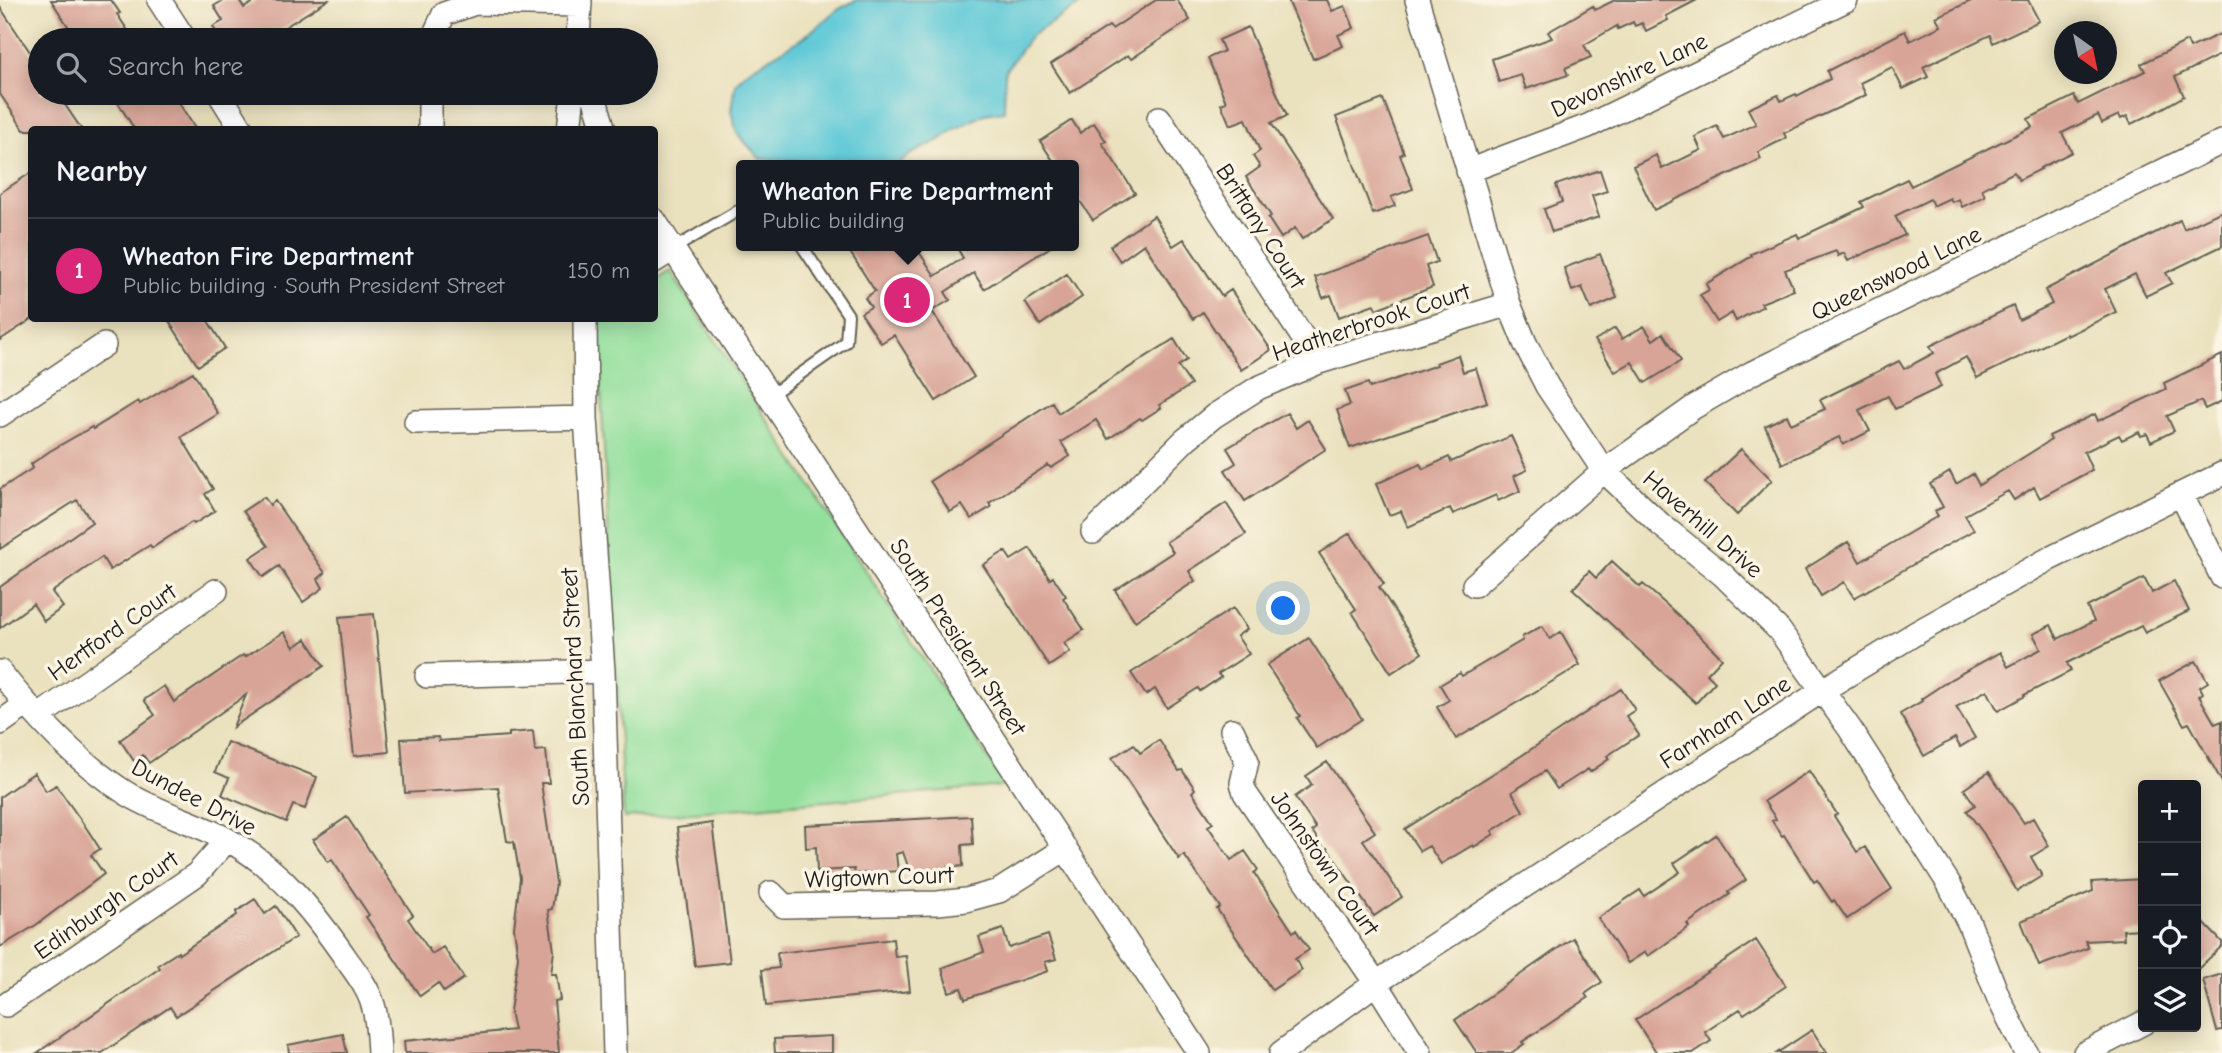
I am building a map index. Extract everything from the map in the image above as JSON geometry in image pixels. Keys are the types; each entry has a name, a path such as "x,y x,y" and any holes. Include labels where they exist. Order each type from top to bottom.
{"street":[{"name":"Haverhill Drive","path":"1417,0 1509,304 1547,386 1604,471 1660,524 1749,598 1794,648 1949,884 1969,923 1999,999 2026,1053"},
{"name":"Devonshire Lane","path":"1468,171 1588,126 1846,0"},
{"path":"161,1 178,28"},
{"path":"438,28 444,14 475,3 580,2 580,28"},
{"path":"226,105 240,126"},
{"path":"430,105 430,126"},
{"path":"569,126 572,105"},
{"path":"597,105 603,126"},
{"name":"Brittany Court","path":"1159,118 1319,362"},
{"name":"Queenswood Lane","path":"1474,585 1604,471 1695,407 1752,373 2222,142"},
{"name":"South President Street","path":"658,234 664,255 769,396 1199,1053"},
{"name":"Heatherbrook Court","path":"1093,532 1185,440 1214,416 1258,388 1319,362 1509,304"},
{"name":"South Blanchard Street","path":"585,322 586,418 603,671 615,1053"},
{"path":"0,415 104,345"},
{"path":"416,422 586,418"},
{"name":"Farnham Lane","path":"1281,1053 1376,983 1823,690 1999,585 2222,474"},
{"path":"2181,494 2222,577"},
{"name":"Hertford Court","path":"0,723 33,710 216,591"},
{"path":"427,676 603,671"},
{"name":"Dundee Drive","path":"0,672 81,760 126,793 171,817 227,840 287,884 321,922 365,987 373,1004 379,1053"},
{"name":"Johnstown Court","path":"1231,730 1247,761 1241,783 1245,793 1376,983 1420,1053"},
{"name":"Edinburgh Court","path":"6,1005 197,874 227,840"},
{"name":"Wigtown Court","path":"771,893 784,906 966,900 1006,887 1065,849"},
{"path":"2085,1053 2138,1026"}],"lane":[{"path":"664,255 736,212"},
{"path":"769,396 846,342 848,315 805,251"}],"green space":[{"path":"670,271 1006,786 624,818 597,322 658,322 658,279"}],"water":[{"path":"856,0 1087,0 1031,36 1005,71 1004,111 985,114 903,160 760,159 737,133 731,111 735,84 746,72 804,37 839,9"}],"building":[{"path":"51,0 111,0 126,28 69,28"},
{"path":"224,0 239,0 244,8 257,0 328,0 283,28 214,28 223,21 214,6"},
{"path":"1156,0 1177,0 1190,20 1131,59 1128,55 1070,93 1051,64 1109,26 1112,29"},
{"path":"1288,0 1327,0 1332,11 1345,6 1354,28 1338,35 1343,46 1313,59"},
{"path":"1615,0 1697,0 1666,16 1668,20 1646,31 1642,23 1635,26 1633,22 1618,29 1617,26 1584,45 1591,57 1565,68 1568,75 1526,89 1521,75 1499,82 1492,59 1552,38 1548,32 1593,6 1595,10"},
{"path":"1973,0 2028,0 2039,21 1993,43 1990,35 1923,67 1928,77 1903,89 1892,67 1860,83 1866,95 1784,133 1786,138 1758,152 1761,159 1654,210 1633,166 1656,155 1662,169 1701,150 1695,137 1717,126 1724,139 1756,124 1748,109 1778,95 1781,101 1796,94 1797,96 1830,79 1827,71 1905,31 1910,41 1941,26 1936,17"},
{"path":"0,7 28,49 28,105 65,105 79,126 28,126 28,130 24,130 0,94"},
{"path":"1248,27 1287,116 1271,123 1333,219 1302,239 1295,228 1281,238 1268,218 1271,216 1246,177 1260,167 1253,156 1260,151 1246,119 1230,125 1221,104 1226,102 1208,58 1224,51 1219,40"},
{"path":"2222,33 2222,54 2175,77 2184,96 2154,113 2131,124 2127,116 2121,119 2119,115 2102,123 2098,115 2062,133 2072,152 2019,180 2014,172 1982,189 1985,196 1962,207 1959,199 1952,202 1950,198 1933,206 1930,199 1895,216 1905,235 1848,261 1844,253 1838,256 1836,251 1785,270 1794,290 1761,303 1763,306 1736,321 1732,313 1717,322 1700,295 1709,290 1706,284 1752,256 1751,254 1797,234 1799,238 1864,207 1861,202 1907,179 1911,186 2032,127 2028,119 2074,96 2078,104 2145,71 2141,64 2187,41 2190,48"},
{"path":"1383,99 1404,153 1400,155 1413,189 1391,197 1395,206 1373,214 1336,117"},
{"path":"119,105 180,105 194,126 133,126"},
{"path":"1072,120 1080,133 1094,123 1106,141 1102,143 1135,193 1093,220 1079,200 1079,160 1053,160 1040,141"},
{"path":"1600,170 1607,191 1592,196 1599,217 1552,232 1544,209 1562,202 1556,185"},
{"path":"28,175 28,322 0,340 0,193"},
{"path":"2222,211 2222,246 2166,273 2172,283 2146,296 2135,274 2105,289 2116,312 1977,378 1966,357 1935,374 1941,387 1895,409 1888,396 1859,410 1870,431 1843,445 1839,437 1782,464 1765,426 1787,415 1791,424 1825,409 1820,400 1899,361 1904,369 1934,353 1930,346 2013,306 2019,320 2052,304 2045,290 2180,220 2184,229"},
{"path":"1154,216 1173,246 1184,239 1222,296 1231,290 1271,350 1241,370 1203,312 1193,319 1144,244 1120,261 1110,246"},
{"path":"1428,236 1437,262 1426,266 1433,287 1376,309 1374,304 1339,317 1331,295 1323,298 1315,277"},
{"path":"849,251 918,251 935,276 963,258 959,251 1044,251 984,289 974,273 945,292 950,300 932,311 974,377 936,401 894,335 881,343 861,313 871,307 865,298 875,291"},
{"path":"1600,254 1617,298 1591,309 1582,287 1572,291 1564,268"},
{"path":"1067,274 1082,297 1040,325 1025,302"},
{"path":"170,322 209,322 225,348 198,366"},
{"path":"1644,326 1653,340 1663,333 1681,361 1645,383 1632,362 1615,372 1595,340 1615,328 1622,339"},
{"path":"1174,339 1187,360 1178,366 1191,385 1159,405 1161,408 1108,439 1096,420 1061,442 1070,456 1051,468 1048,465 989,503 991,507 971,519 962,505 950,512 930,481 1052,402 1058,413"},
{"path":"1458,355 1463,372 1476,368 1487,402 1350,448 1337,410 1350,405 1345,391 1368,383 1370,388"},
{"path":"2222,355 2222,401 2205,409 2201,401 2167,416 2174,431 2151,442 2147,434 2141,436 2139,432 2122,440 2119,435 2084,452 2092,470 2040,498 2034,487 2014,500 2008,491 1965,515 1974,530 1854,598 1844,582 1821,596 1805,569 1848,542 1860,562 1938,516 1935,511 1943,507 1930,484 1950,472 1956,484 1973,474 1979,485 2051,440 2049,436 2095,414 2098,421 2166,389 2164,383"},
{"path":"193,372 218,414 181,437 213,489 205,494 215,511 194,524 192,522 152,548 150,545 110,570 102,557 52,592 63,607 44,621 33,604 0,628 0,587 92,522 77,500 0,549 0,489 33,468 31,464 50,451 92,427 93,429 138,401 140,404"},
{"path":"1287,413 1296,428 1308,420 1326,449 1245,501 1225,470 1236,463 1227,448"},
{"path":"1511,436 1527,470 1514,476 1520,491 1498,501 1496,495 1453,514 1450,508 1408,527 1401,511 1389,515 1376,484 1420,464 1423,469 1449,457 1451,462"},
{"path":"1741,449 1772,480 1737,515 1705,483"},
{"path":"264,497 270,505 275,501 325,573 318,579 323,588 303,602 279,566 263,577 250,558 268,546 243,511"},
{"path":"1226,503 1246,534 1189,571 1195,581 1135,621 1115,590 1173,552 1166,542"},
{"path":"1350,533 1384,584 1379,587 1422,653 1391,673 1352,612 1356,609 1319,553"},
{"path":"1030,548 1050,579 1053,577 1066,596 1063,598 1084,630 1064,643 1070,652 1049,666 983,565 1005,551 1011,560"},
{"path":"1612,561 1640,587 1643,584 1722,658 1707,674 1715,682 1696,703 1573,589 1589,571 1596,578"},
{"path":"2144,578 2152,593 2174,581 2189,611 2145,633 2141,626 2067,663 2071,671 1998,711 1987,690 1956,707 1975,738 1960,747 1955,738 1924,756 1900,714 1951,679 2000,652 2008,667 2041,649 2033,634 2051,625 2058,639 2094,621 2087,607"},
{"path":"1233,608 1247,629 1237,636 1249,654 1218,674 1221,677 1200,691 1198,688 1167,708 1155,689 1146,695 1131,673"},
{"path":"374,614 389,752 354,756 339,617"},
{"path":"1542,626 1550,639 1561,632 1580,665 1456,739 1437,707 1449,700 1440,685 1460,673 1462,676"},
{"path":"284,632 294,647 306,639 324,666 233,727 246,695 149,763 143,755 134,761 120,740 155,715 144,700 164,686 174,702 243,655 245,657"},
{"path":"1309,638 1362,719 1317,748 1267,665"},
{"path":"2196,661 2208,682 2200,687 2203,693 2199,696 2215,724 2222,721 2222,782 2189,723 2184,725 2159,681"},
{"path":"1621,689 1635,710 1626,716 1639,735 1607,756 1609,759 1590,772 1588,769 1557,789 1545,771 1512,792 1523,811 1492,831 1494,834 1474,847 1473,845 1441,864 1429,846 1420,851 1405,829"},
{"path":"533,731 535,751 546,750 549,783 541,783 556,883 552,909 548,910 554,951 551,974 556,974 560,1000 554,1001 559,1053 405,1053 404,1041 514,1030 510,1011 518,957 514,928 520,878 514,842 507,841 498,787 405,793 401,739 438,737 439,741 509,736 509,733"},
{"path":"1159,740 1179,771 1182,770 1195,789 1192,792 1213,823 1208,826 1231,860 1245,851 1258,870 1254,873 1293,932 1296,930 1309,950 1295,959 1302,970 1272,990 1217,909 1220,907 1184,855 1179,859 1112,758 1134,744 1140,753"},
{"path":"227,742 317,777 305,809 293,805 286,822 222,795 229,778 215,772"},
{"path":"1327,762 1375,832 1363,840 1402,897 1374,916 1327,848 1325,850 1312,831 1316,828 1295,797 1312,785 1306,776"},
{"path":"1809,771 1837,814 1834,816 1857,852 1865,847 1892,889 1847,919 1817,880 1814,882 1772,821 1776,819 1764,801"},
{"path":"1989,772 2024,823 2033,818 2049,846 2031,857 2042,876 2017,891 1984,834 1967,811 1975,805 1964,789"},
{"path":"34,773 46,791 56,785 87,829 100,849 91,855 104,874 36,925 0,947 0,797"},
{"path":"971,816 973,844 962,845 963,866 910,872 903,852 896,854 898,871 855,874 854,869 817,871 816,847 806,848 805,825"},
{"path":"347,817 413,915 408,919 432,954 443,947 464,978 444,992 438,983 420,996 366,917 369,915 332,860 328,862 313,840"},
{"path":"712,823 730,962 695,966 677,828"},
{"path":"1716,835 1746,880 1687,924 1689,927 1664,945 1648,956 1645,952 1628,963 1598,918 1640,890 1644,896 1680,872 1674,863"},
{"path":"2138,879 2138,929 2123,930 2124,939 2085,941 2088,948 2039,966 2021,921 2093,891 2092,882"},
{"path":"255,899 265,914 276,906 296,937 176,1016 170,1007 102,1053 37,1053 160,968 158,965 237,915 236,912"},
{"path":"2201,920 2222,942 2222,946 2201,966"},
{"path":"1003,929 1009,948 1048,935 1056,959 1045,962 1048,971 965,999 961,988 949,992 942,968 984,952 979,937"},
{"path":"1573,938 1602,982 1585,994 1588,998 1522,1042 1524,1044 1511,1053 1477,1053 1455,1020"},
{"path":"893,939 895,957 906,956 910,991 766,1006 762,970 779,968 777,953"},
{"path":"1756,940 1786,986 1744,1014 1740,1009 1705,1032 1711,1041 1693,1053 1657,1053 1635,1020"},
{"path":"2222,974 2222,1030 2217,1031 2203,980"},
{"path":"1812,1030 1827,1053 1777,1053"},
{"path":"343,1034 347,1053 289,1053 288,1045"},
{"path":"832,1036 832,1053 775,1053 774,1039"}],"place":[{"name":"Wheaton Fire Department","path":"907,300"}]}
